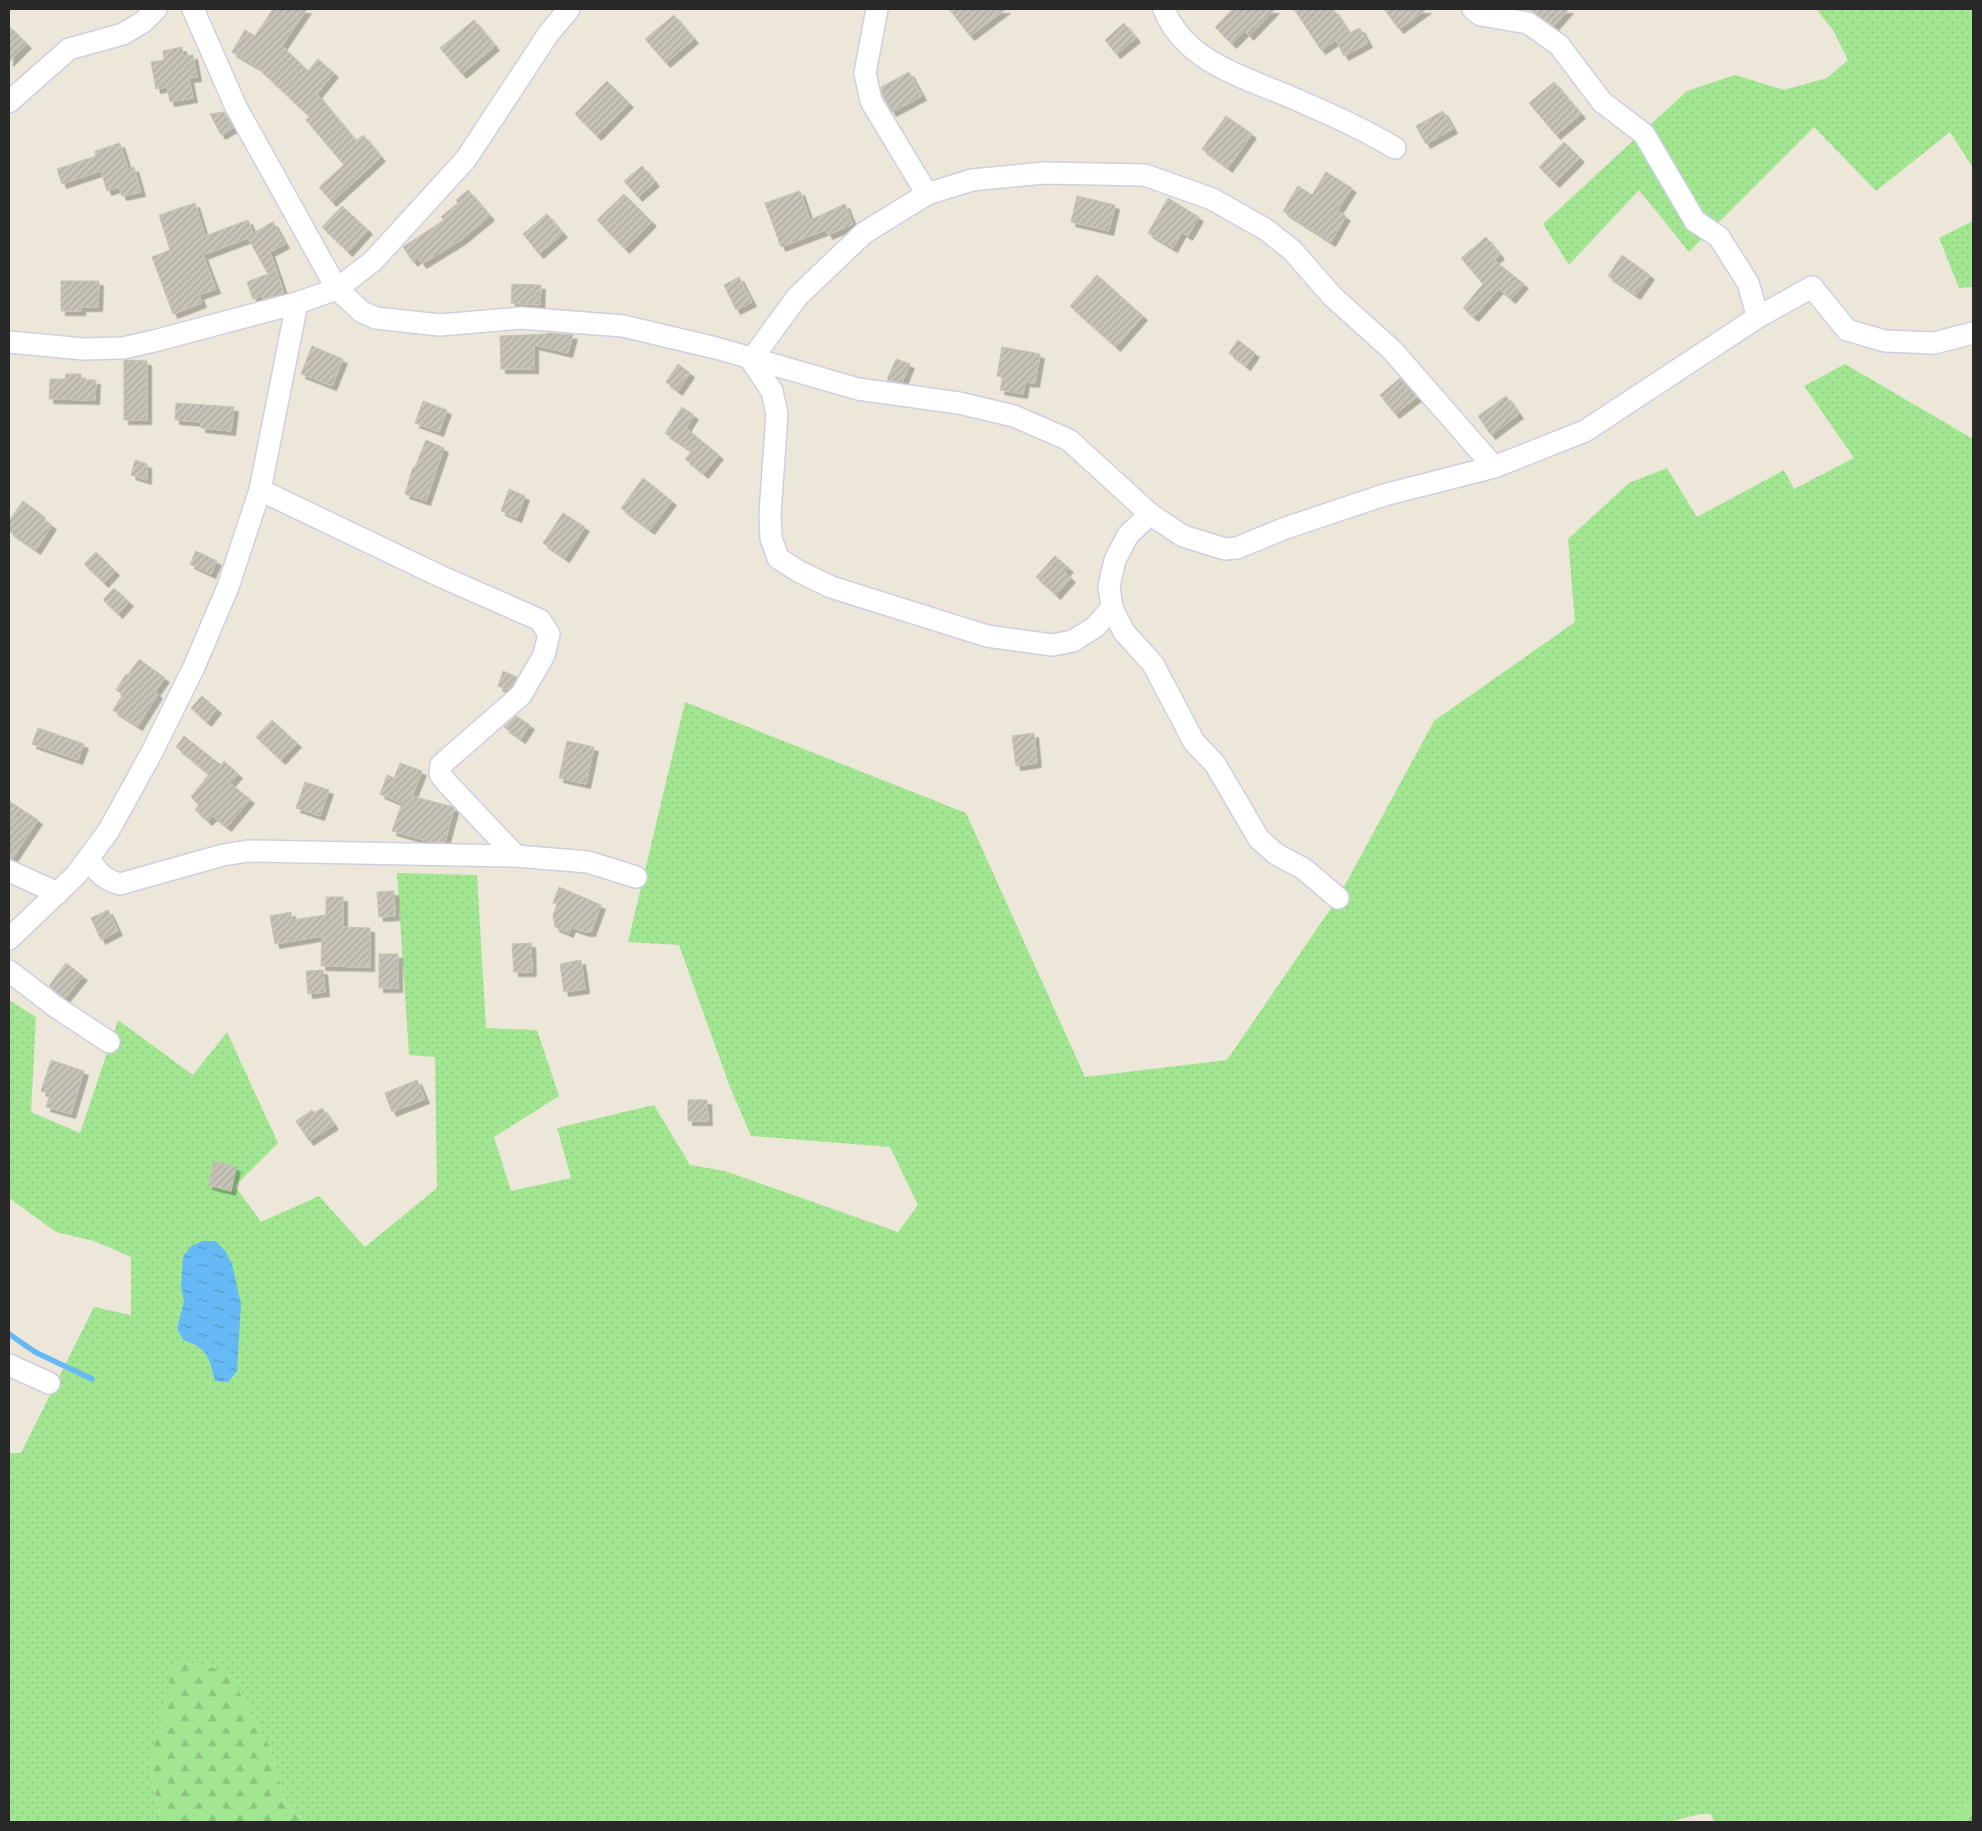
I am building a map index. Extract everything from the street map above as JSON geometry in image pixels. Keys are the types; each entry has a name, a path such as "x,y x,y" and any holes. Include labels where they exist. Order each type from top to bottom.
{"street":[{"path":"9,102 69,49 123,34 143,22 156,9"},
{"path":"193,9 236,107 337,289 362,312 376,318 440,325 521,318 623,326 716,348 751,360 858,388 959,403 1014,416 1069,440 1150,514 1183,536 1225,549 1237,548 1283,529 1384,495 1494,468 1585,431 1758,317 1812,287 1847,330 1885,341 1934,343 1973,333"},
{"path":"9,342 84,349 124,348 297,303 337,289 373,261 466,159 548,34 569,9"},
{"path":"877,9 865,73 871,101 927,194"},
{"path":"1164,9 1170,24 1190,47 1223,69 1371,134 1395,148"},
{"path":"1473,9 1481,15 1528,23 1559,45 1602,102 1644,134 1695,222 1719,237 1748,283 1758,317"},
{"path":"751,360 797,297 864,233 927,194 972,180 1044,173 1145,175 1212,199 1264,229 1292,250 1332,296 1393,351 1494,468"},
{"path":"9,939 76,875 89,858 108,830 147,760 194,667 228,587 260,490 297,303"},
{"path":"751,360 772,391 777,414 770,514 771,538 778,558 798,571 830,587 987,636 1052,645 1073,641 1096,626 1112,608"},
{"path":"260,490 442,577 540,620 549,634 544,656 521,695 441,766 440,774 516,856"},
{"path":"1150,514 1128,535 1115,560 1109,586 1112,608 1124,632 1153,664 1194,742 1215,764 1259,839 1276,854 1304,869 1338,898"},
{"path":"89,858 98,872 108,881 120,884 223,855 248,851 516,856 588,862 636,877"},
{"path":"9,871 58,893"},
{"path":"9,971 56,1007 109,1042"},
{"path":"9,1365 49,1384"}],"green space":[{"path":"1816,9 1973,9 1973,168 1950,132 1876,191 1814,127 1689,252 1639,190 1569,265 1543,224 1687,91 1735,75 1784,90 1827,78 1848,60 1833,30"},
{"path":"1973,221 1973,287 1959,288 1939,238"},
{"path":"1845,364 1973,439 1973,1797 1949,1822 1714,1822 1711,1814 1700,1814 1669,1822 305,1822 285,1803 271,1749 149,1764 161,1822 9,1822 9,1453 21,1453 94,1307 131,1315 131,1257 94,1241 56,1232 9,1198 9,1131 11,1123 9,1122 9,1000 36,1017 31,1112 80,1133 118,1020 193,1075 227,1032 278,1143 235,1186 261,1222 319,1196 365,1247 437,1188 435,1057 409,1055 397,873 477,875 486,1028 537,1030 559,1096 494,1137 511,1191 571,1178 557,1128 654,1105 690,1165 725,1171 898,1232 918,1205 890,1147 751,1136 730,1087 679,945 628,942 685,702 966,813 1085,1077 1227,1060 1338,898 1434,721 1575,622 1568,539 1629,483 1667,468 1697,517 1784,470 1794,489 1854,458 1804,386","holes":["184,1301 228,1382 215,1381 207,1355 198,1347 183,1340 177,1328"]},
{"path":"175,1658 228,1672 271,1749 285,1803 305,1822 161,1822 149,1764"},
{"path":"1973,1797 1973,1822 1949,1822"}],"water":[{"path":"203,1241 216,1241 226,1252 232,1264 241,1304 237,1371 228,1382 215,1381 207,1355 198,1347 183,1340 177,1328 184,1301 181,1287 183,1257 191,1246"}],"building":[{"path":"273,9 307,9 282,46 308,71 318,59 334,73 317,94 356,141 363,135 381,157 332,202 319,187 344,165 306,120 310,117 256,66 232,52 245,30 255,36"},
{"path":"949,9 1006,9 970,36"},
{"path":"1233,9 1275,9 1249,36 1245,31 1232,44 1215,27"},
{"path":"1294,9 1333,9 1349,33 1360,28 1368,43 1344,56 1336,40 1321,50"},
{"path":"1384,9 1427,9 1399,29"},
{"path":"1529,9 1569,9 1554,26"},
{"path":"674,15 694,39 666,63 645,39"},
{"path":"474,20 495,46 462,74 440,48"},
{"path":"1124,23 1136,38 1116,54 1105,40"},
{"path":"9,26 27,44 9,62"},
{"path":"182,47 183,56 193,55 197,77 189,78 193,98 170,102 167,87 156,89 151,62 164,60 163,51"},
{"path":"909,72 922,96 892,112 883,96 881,87"},
{"path":"607,81 629,103 597,136 575,114"},
{"path":"1554,82 1581,114 1556,135 1529,103"},
{"path":"1443,111 1453,129 1426,144 1416,126"},
{"path":"224,112 233,128 221,135 210,114"},
{"path":"1226,116 1252,134 1228,168 1202,149"},
{"path":"1564,142 1580,158 1555,183 1539,167"},
{"path":"120,143 128,169 134,167 141,192 122,196 119,187 107,191 101,171 62,184 57,169 96,156 95,151"},
{"path":"642,166 655,182 638,197 624,181"},
{"path":"1326,172 1352,188 1337,211 1346,216 1331,242 1283,211 1298,186 1312,195"},
{"path":"468,190 490,216 461,240 422,264 418,258 413,262 403,247 444,220 441,217 458,203 456,200"},
{"path":"800,191 810,220 845,204 853,224 828,235 826,230 781,247 765,203"},
{"path":"624,194 652,222 625,249 597,220"},
{"path":"1077,196 1115,205 1109,231 1071,222"},
{"path":"1168,198 1199,217 1188,236 1182,232 1173,248 1148,233"},
{"path":"195,203 205,236 248,220 253,233 273,222 285,244 270,252 284,293 263,299 262,296 253,299 247,282 268,274 248,238 203,255 216,289 199,295 202,303 173,314 152,257 170,250 159,215"},
{"path":"342,206 368,230 348,252 322,227"},
{"path":"547,214 563,233 539,254 523,234"},
{"path":"1486,237 1500,255 1494,260 1524,284 1511,299 1499,289 1474,317 1463,308 1483,284 1461,258"},
{"path":"1622,255 1650,275 1636,295 1608,276"},
{"path":"1097,275 1143,316 1116,347 1070,306"},
{"path":"739,277 752,302 736,310 724,285"},
{"path":"61,281 99,281 98,307 81,307 81,311 61,311"},
{"path":"512,284 541,285 540,305 511,303"},
{"path":"547,333 573,335 568,353 534,345 534,369 501,369 500,336"},
{"path":"1238,340 1255,353 1246,366 1229,353"},
{"path":"312,346 343,359 332,386 301,374"},
{"path":"1002,347 1040,354 1035,383 1025,382 1023,394 1000,390 1003,377 997,376"},
{"path":"896,359 910,364 902,383 887,380"},
{"path":"124,360 147,361 147,420 124,420"},
{"path":"678,364 690,373 678,391 666,382"},
{"path":"66,374 81,374 81,380 96,380 95,400 49,399 50,379 65,379"},
{"path":"1400,378 1417,397 1395,414 1380,395"},
{"path":"1506,396 1519,414 1491,435 1478,416"},
{"path":"423,401 447,410 439,432 415,423"},
{"path":"176,403 234,407 231,431 201,428 201,422 175,420"},
{"path":"682,407 694,415 686,428 719,455 704,474 685,459 692,451 665,433"},
{"path":"426,440 444,448 426,501 405,494 413,467 415,467"},
{"path":"135,460 147,464 147,480 131,475"},
{"path":"643,478 672,501 650,530 621,508"},
{"path":"509,489 525,496 517,518 501,511"},
{"path":"23,501 52,525 36,550 9,531 9,521"},
{"path":"563,513 585,527 565,558 543,543"},
{"path":"196,551 217,561 211,574 190,564"},
{"path":"96,552 115,571 104,583 84,564"},
{"path":"1055,556 1069,568 1065,572 1071,578 1056,595 1036,577"},
{"path":"114,588 129,602 118,614 103,600"},
{"path":"139,659 165,678 155,692 158,694 138,726 113,710 123,694 116,690 126,674 128,675"},
{"path":"503,671 517,677 508,690 498,686"},
{"path":"202,696 217,709 207,722 191,708"},
{"path":"516,716 530,725 521,739 504,727"},
{"path":"272,720 297,743 281,760 256,737"},
{"path":"38,728 84,744 78,760 32,744"},
{"path":"1034,733 1037,763 1016,766 1012,736"},
{"path":"184,736 221,765 224,761 238,774 230,783 250,799 227,827 213,816 208,821 195,810 199,805 191,797 209,774 176,747"},
{"path":"567,741 594,747 586,784 559,778"},
{"path":"400,763 422,771 412,796 453,807 445,842 431,842 392,831 402,803 380,794 387,775 394,778"},
{"path":"305,782 329,790 320,816 296,808"},
{"path":"9,801 38,820 12,859 9,859"},
{"path":"559,887 601,905 591,932 571,927 569,933 555,927 553,915 557,904 553,903"},
{"path":"394,891 395,916 379,917 377,892"},
{"path":"326,897 343,897 343,927 370,928 370,967 321,966 322,936 275,944 270,916 291,912 292,920 326,915"},
{"path":"108,910 118,931 101,940 91,918"},
{"path":"531,943 532,972 514,972 512,944"},
{"path":"379,954 398,954 398,988 379,988"},
{"path":"581,960 585,989 564,992 560,964"},
{"path":"66,963 83,976 65,998 49,986"},
{"path":"323,970 325,992 308,994 306,971"},
{"path":"51,1060 84,1071 71,1114 46,1107 50,1094 41,1091"},
{"path":"417,1080 425,1099 392,1112 385,1093"},
{"path":"688,1100 707,1100 708,1121 688,1121"},
{"path":"322,1108 334,1125 309,1141 296,1121 312,1110 314,1113"},
{"path":"214,1161 236,1167 231,1191 208,1185"}],"waterway":[{"path":"9,1334 35,1352 92,1379"}]}
